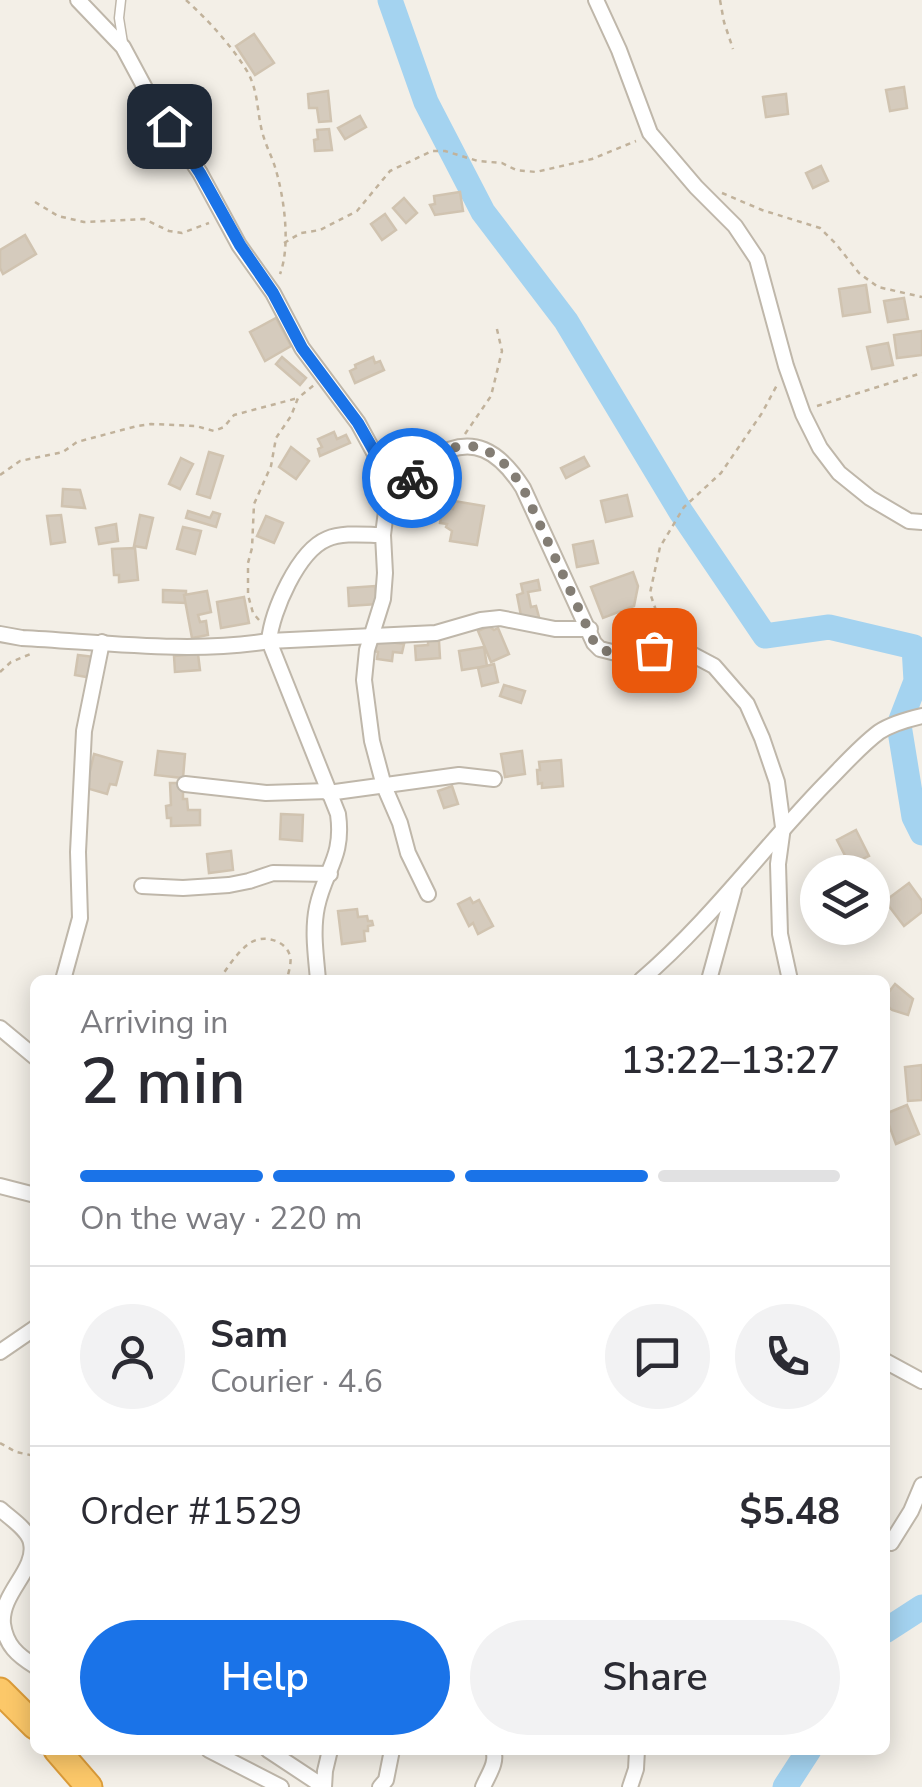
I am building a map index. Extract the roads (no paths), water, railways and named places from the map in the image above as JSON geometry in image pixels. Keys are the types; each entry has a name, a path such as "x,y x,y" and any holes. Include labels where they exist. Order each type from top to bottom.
{"highway":[{"path":"0,1691 30,1721"},
{"path":"61,1755 89,1787"}],"street":[{"path":"78,0 124,47 153,102 273,293 302,348 378,458 388,495 383,535 385,572 383,600 367,650 364,680 372,740 384,786 408,853 428,894"},
{"path":"596,0 650,133 696,188 735,226 757,259 786,366 820,448 839,472 888,510 910,521 922,522"},
{"path":"388,495 430,460 454,448 471,447 496,455 523,488 600,649 608,652 680,648 714,666 747,704 776,782 783,827 778,864 780,934 789,975"},
{"path":"318,975 316,911 339,848 338,814 269,637 284,592 307,555 321,542 333,536 383,535"},
{"path":"0,634 180,646 245,645 269,637 436,633 500,618 555,629 590,629"},
{"path":"64,975 80,918 78,823 84,731 102,642"},
{"path":"647,975 857,752 882,730 922,716"},
{"path":"185,784 266,793 328,792 459,775 494,778"},
{"path":"142,886 229,885 273,873 330,874"},
{"path":"710,975 736,883"},
{"path":"0,1028 30,1052"},
{"path":"0,1186 30,1195"},
{"path":"0,1352 30,1331"},
{"path":"890,1364 922,1381"},
{"path":"891,1543 922,1485"},
{"path":"0,1508 30,1541"},
{"path":"30,1556 2,1612 9,1646 30,1662"},
{"path":"219,1755 282,1787"},
{"path":"276,1755 324,1787 329,1755"},
{"path":"380,1787 386,1780 391,1755"},
{"path":"483,1787 495,1755"},
{"path":"630,1787 637,1755"}],"lane":[{"path":"121,0 118,18 124,47"}],"waterway":[{"path":"390,0 426,102 483,212 566,321 681,512 765,636 829,627 914,647 916,681 899,725 914,817 922,833"},
{"path":"890,1628 922,1607"},
{"path":"785,1787 806,1755"}]}
